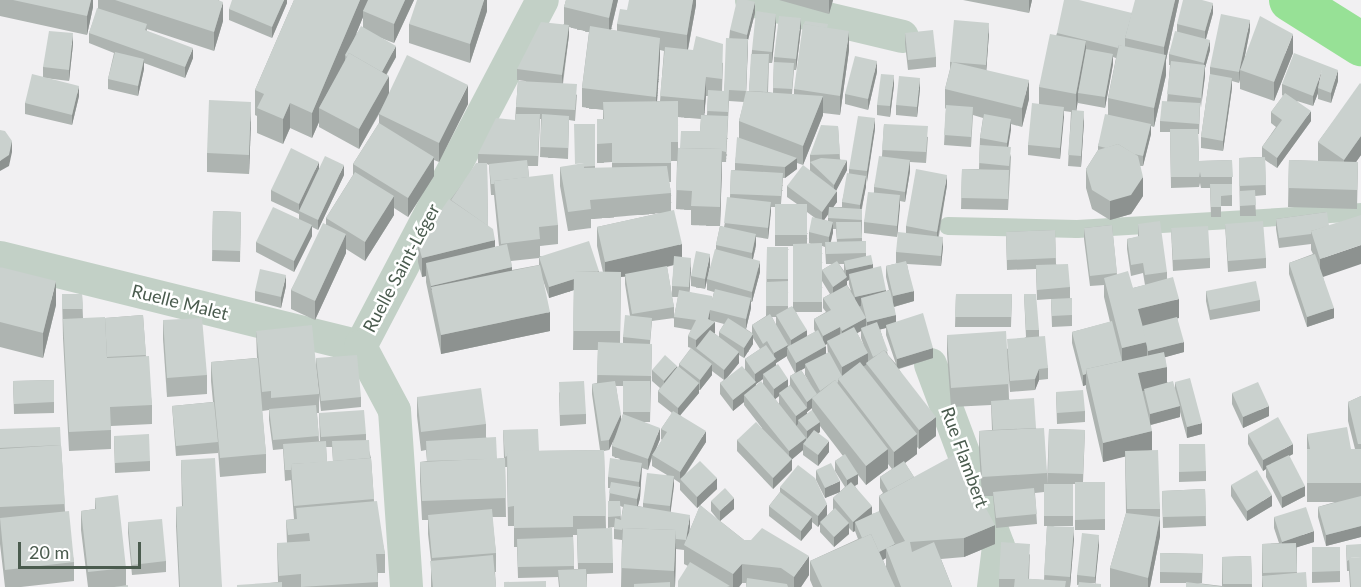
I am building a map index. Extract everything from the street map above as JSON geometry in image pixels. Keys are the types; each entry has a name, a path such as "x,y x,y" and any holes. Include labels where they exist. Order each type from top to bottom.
{"street":[{"name":"Ruelle Saint-Léger","path":"406,587 394,410 360,346 542,0"},
{"path":"751,0 902,36"},
{"name":"Ruelle Malet","path":"0,258 360,346"},
{"name":"Rue Flambert","path":"930,364 998,546 993,587"}],"lane":[{"path":"948,226 1077,229 1361,212"}],"building":[{"path":"13,0 91,0 87,16"},
{"path":"115,0 218,0 223,2 214,32"},
{"path":"232,0 284,0 272,27 229,9"},
{"path":"294,0 360,0 312,113 290,103 283,119 257,108 264,94 255,90"},
{"path":"368,0 405,0 394,24 363,11"},
{"path":"417,0 484,0 470,44 409,24"},
{"path":"566,0 613,0 609,18 564,7"},
{"path":"629,0 693,0 687,35 617,24 620,9 627,10"},
{"path":"737,0 755,2 747,35 730,30"},
{"path":"1064,0 1079,0 1132,13 1125,38 1125,47 1119,45 1118,48 1057,33"},
{"path":"1135,0 1175,0 1164,47 1125,38"},
{"path":"1183,0 1202,0 1213,3 1205,31 1177,24"},
{"path":"97,8 147,24 145,30 193,48 185,67 89,33"},
{"path":"756,11 776,14 772,52 752,50"},
{"path":"1221,14 1250,20 1239,72 1210,67"},
{"path":"779,16 801,18 796,59 774,57"},
{"path":"1260,16 1293,34 1274,82 1240,70"},
{"path":"954,20 989,23 986,65 950,62"},
{"path":"805,21 828,24 827,28 804,24"},
{"path":"541,22 569,25 562,75 517,69"},
{"path":"803,24 849,31 840,96 794,89"},
{"path":"361,26 396,46 382,72 349,53 347,57 345,55"},
{"path":"590,26 660,38 656,97 582,88"},
{"path":"933,30 936,57 908,60 905,33"},
{"path":"49,31 73,33 69,70 43,67"},
{"path":"1175,31 1210,40 1204,63 1169,54"},
{"path":"1050,34 1086,41 1076,94 1039,87"},
{"path":"696,36 723,44 722,79 706,77 704,100 660,96 665,47 693,50"},
{"path":"726,38 748,39 746,91 729,90 728,112 707,111 708,90 724,91"},
{"path":"1119,45 1166,55 1154,108 1108,98"},
{"path":"1086,49 1113,54 1105,97 1078,93"},
{"path":"115,52 144,59 138,86 108,79"},
{"path":"349,53 389,76 359,129 319,108"},
{"path":"1294,53 1338,70 1331,93 1318,88 1322,70 1313,96 1282,84"},
{"path":"751,54 769,54 767,92 749,91"},
{"path":"407,55 468,85 439,143 379,114"},
{"path":"855,56 877,61 868,99 845,94"},
{"path":"1171,61 1205,65 1201,98 1167,94"},
{"path":"774,62 794,63 792,89 773,88"},
{"path":"952,62 1029,80 1022,108 945,89"},
{"path":"32,74 79,86 72,115 25,103"},
{"path":"881,74 894,75 890,106 877,105"},
{"path":"1210,74 1232,78 1223,141 1201,137"},
{"path":"899,76 920,78 917,107 896,105"},
{"path":"518,81 577,84 575,110 516,107"},
{"path":"1360,83 1361,136 1344,160 1318,142"},
{"path":"746,91 823,96 803,146 739,121"},
{"path":"1285,93 1311,111 1277,158 1262,147 1282,120 1271,112"},
{"path":"209,100 251,102 249,155 207,153"},
{"path":"678,101 678,142 671,142 671,163 612,163 612,143 597,144 597,119 604,119 603,102"},
{"path":"1162,101 1200,103 1199,124 1160,121"},
{"path":"1032,103 1064,107 1060,148 1028,145"},
{"path":"946,105 973,107 971,137 944,135"},
{"path":"1072,110 1084,111 1081,156 1068,155"},
{"path":"516,114 540,114 538,156 478,154 496,118 515,120"},
{"path":"542,114 569,116 568,148 540,147"},
{"path":"984,114 1011,119 1007,143 980,138"},
{"path":"1105,114 1151,124 1143,156 1134,154 1118,144 1106,148 1098,146"},
{"path":"701,115 728,116 726,152 722,149 680,148 681,131 700,131"},
{"path":"858,116 875,118 867,171 849,169"},
{"path":"379,123 434,157 408,198 353,164"},
{"path":"574,124 595,124 595,166 584,166 584,163 575,164"},
{"path":"884,124 928,126 926,152 882,150"},
{"path":"821,125 838,126 840,154 810,155"},
{"path":"1170,129 1198,129 1199,161 1232,160 1233,177 1201,177 1200,172 1199,177 1171,177"},
{"path":"0,130 5,131 12,141 9,155 0,161"},
{"path":"737,137 797,158 785,167 735,163"},
{"path":"1118,144 1138,156 1143,177 1131,195 1110,201 1092,190 1086,169 1098,150"},
{"path":"980,145 1011,147 1009,166 979,163"},
{"path":"291,148 319,162 299,204 271,190"},
{"path":"678,148 722,149 720,207 691,206 692,191 676,190"},
{"path":"325,156 344,165 318,220 299,211"},
{"path":"879,156 910,160 905,192 874,187"},
{"path":"1265,157 1266,185 1239,186 1239,158"},
{"path":"821,158 847,160 834,185 810,162"},
{"path":"527,160 529,177 494,181 494,184 491,184 489,164"},
{"path":"1289,160 1358,162 1357,190 1288,188"},
{"path":"476,163 487,163 488,226 451,200"},
{"path":"584,163 584,168 667,166 671,193 590,200 591,209 568,212 560,167"},
{"path":"803,165 837,191 822,212 787,186"},
{"path":"916,169 947,175 937,232 906,226"},
{"path":"962,169 1009,170 1008,199 961,198"},
{"path":"731,170 783,173 781,196 730,194"},
{"path":"355,172 394,196 365,242 326,218"},
{"path":"847,173 866,176 860,205 842,202"},
{"path":"553,174 558,225 539,227 540,239 501,244 494,181"},
{"path":"1210,184 1232,184 1232,195 1221,196 1221,207 1211,207"},
{"path":"1255,190 1256,205 1240,206 1240,191"},
{"path":"868,192 900,195 897,226 864,222"},
{"path":"727,197 771,202 768,228 724,223"},
{"path":"449,199 493,229 495,240 422,258 418,243"},
{"path":"775,204 807,204 807,235 775,235"},
{"path":"273,207 312,225 294,261 256,242"},
{"path":"829,207 862,209 862,220 828,218"},
{"path":"674,210 682,244 605,262 597,227"},
{"path":"213,211 241,212 240,251 212,250"},
{"path":"1327,212 1329,226 1311,231 1311,234 1279,238 1276,219"},
{"path":"1361,215 1361,245 1320,259 1311,231"},
{"path":"812,217 833,222 829,237 809,232"},
{"path":"1160,221 1167,272 1145,275 1143,263 1131,265 1127,239 1139,236 1138,224"},
{"path":"1263,221 1266,258 1228,261 1225,224"},
{"path":"836,222 861,222 862,238 837,239"},
{"path":"323,223 346,234 315,301 291,290"},
{"path":"1112,225 1117,273 1090,276 1084,228"},
{"path":"720,226 756,234 752,253 716,245"},
{"path":"1208,226 1210,258 1173,260 1171,228"},
{"path":"1055,230 1056,258 1007,260 1006,232"},
{"path":"898,232 943,237 941,256 896,252"},
{"path":"589,241 599,271 574,271 574,279 549,287 539,257"},
{"path":"866,241 866,253 826,254 825,242"},
{"path":"822,243 822,302 793,302 793,244"},
{"path":"507,244 512,267 431,286 426,263"},
{"path":"767,247 788,247 788,279 767,279"},
{"path":"715,249 760,261 752,292 707,279"},
{"path":"696,251 710,254 705,279 691,276"},
{"path":"1315,254 1334,308 1307,317 1289,263"},
{"path":"871,255 873,264 846,270 844,261"},
{"path":"674,256 691,258 689,287 672,286"},
{"path":"837,261 847,277 833,287 822,270"},
{"path":"906,261 914,291 893,296 886,266"},
{"path":"1068,264 1070,287 1037,290 1036,265"},
{"path":"540,265 550,312 441,335 431,287"},
{"path":"667,266 674,307 632,314 625,274"},
{"path":"881,266 886,290 855,297 849,274"},
{"path":"0,267 56,281 43,333 0,322"},
{"path":"260,269 286,275 281,297 255,291"},
{"path":"574,271 621,272 620,331 573,331"},
{"path":"1128,271 1133,288 1173,277 1179,299 1138,309 1147,342 1122,348 1104,278"},
{"path":"788,281 788,306 766,306 766,282"},
{"path":"1256,281 1260,300 1210,310 1206,291"},
{"path":"847,285 866,318 842,331 840,327 823,336 814,319 831,310 823,298"},
{"path":"715,289 751,298 746,319 710,310 708,319 715,322 696,340 688,336 696,320 674,317 679,290 712,296 712,300"},
{"path":"890,290 896,315 867,322 861,298"},
{"path":"62,294 82,294 83,309 62,309"},
{"path":"956,294 1012,294 1011,317 955,317"},
{"path":"1024,294 1036,294 1039,330 1026,330"},
{"path":"1072,298 1072,315 1052,316 1051,299"},
{"path":"792,306 807,330 791,340 776,315"},
{"path":"923,313 933,348 897,359 886,325"},
{"path":"770,314 788,345 774,353 767,341 763,344 752,325"},
{"path":"143,315 146,355 107,357 105,318"},
{"path":"625,315 652,318 650,340 623,337"},
{"path":"105,317 107,358 149,356 152,405 110,407 111,430 69,432 63,319"},
{"path":"1177,317 1184,342 1148,351 1142,326"},
{"path":"202,318 207,375 167,378 163,320"},
{"path":"728,318 753,334 744,348 719,332"},
{"path":"1112,321 1122,361 1086,369 1086,374 1083,375 1072,332"},
{"path":"877,322 888,351 884,350 873,357 861,328"},
{"path":"312,325 319,394 271,398 271,391 262,392 256,331"},
{"path":"854,327 868,353 842,367 827,341"},
{"path":"710,330 739,352 724,370 696,348"},
{"path":"818,330 826,346 796,363 787,347"},
{"path":"1006,331 1009,384 951,388 947,335"},
{"path":"1045,336 1048,368 1039,369 1035,379 1010,381 1007,339"},
{"path":"598,342 652,344 651,376 597,375"},
{"path":"766,345 776,359 755,374 745,359"},
{"path":"691,348 712,364 700,380 679,364"},
{"path":"884,350 936,417 919,430 866,363"},
{"path":"829,352 842,376 837,383 835,380 820,391 805,364"},
{"path":"1164,352 1167,367 1138,373 1152,431 1103,443 1086,369"},
{"path":"357,355 361,397 321,401 316,358"},
{"path":"665,355 677,366 664,381 652,370"},
{"path":"258,358 266,454 220,458 211,362"},
{"path":"860,362 917,434 894,452 838,379"},
{"path":"778,364 788,379 774,389 763,374"},
{"path":"678,366 699,383 678,408 658,391"},
{"path":"742,366 756,382 733,400 720,383"},
{"path":"801,370 817,394 807,402 790,376"},
{"path":"1190,378 1202,423 1187,427 1175,382"},
{"path":"54,380 54,402 14,404 13,381"},
{"path":"835,380 888,449 866,466 812,398"},
{"path":"584,381 586,414 560,415 559,382"},
{"path":"615,381 621,414 609,440 601,441 592,384"},
{"path":"623,381 650,381 650,412 623,412"},
{"path":"761,381 806,438 789,451 744,395"},
{"path":"1173,381 1180,406 1150,414 1144,389"},
{"path":"1258,382 1269,406 1243,417 1232,393"},
{"path":"790,385 807,408 796,416 779,393"},
{"path":"481,388 486,424 421,432 417,397"},
{"path":"1083,390 1085,411 1057,413 1056,392"},
{"path":"1361,396 1361,444 1358,444 1348,402"},
{"path":"1034,398 1036,428 993,430 991,401"},
{"path":"214,402 218,442 176,446 172,406"},
{"path":"316,405 319,436 273,440 269,409"},
{"path":"364,410 366,434 321,437 319,413"},
{"path":"812,410 820,422 807,431 798,420"},
{"path":"673,411 706,431 680,472 652,455 667,432 661,429"},
{"path":"623,414 660,428 648,459 612,446"},
{"path":"1278,417 1293,444 1263,460 1248,434"},
{"path":"756,422 792,459 773,478 737,440"},
{"path":"60,427 61,445 0,448 0,429"},
{"path":"1347,427 1351,449 1310,449 1307,434"},
{"path":"1044,428 1047,473 982,477 979,431"},
{"path":"538,429 539,451 507,451 505,457 503,430"},
{"path":"1049,429 1085,430 1083,474 1048,473"},
{"path":"814,430 829,441 818,455 803,444"},
{"path":"149,434 150,461 115,463 114,436"},
{"path":"496,437 497,459 427,461 426,441"},
{"path":"369,440 370,458 333,461 332,441"},
{"path":"326,441 327,462 291,464 291,470 285,470 283,444"},
{"path":"1179,444 1205,444 1206,471 1179,472"},
{"path":"61,445 65,504 0,507 0,449"},
{"path":"1307,449 1361,449 1361,483 1307,483"},
{"path":"604,450 606,516 573,516 573,527 514,528 514,506 508,507 507,451"},
{"path":"1158,450 1160,509 1127,509 1125,451"},
{"path":"845,454 858,474 847,480 835,461"},
{"path":"956,454 995,525 964,538 910,542 912,552 934,542 952,587 901,587 886,548 905,541 879,496"},
{"path":"1289,455 1305,486 1282,497 1266,466"},
{"path":"215,458 222,587 180,587 176,507 183,506 181,460"},
{"path":"371,458 374,499 294,506 291,464"},
{"path":"505,458 506,498 422,501 420,462"},
{"path":"610,458 642,463 639,482 608,477"},
{"path":"700,461 717,478 697,497 680,479"},
{"path":"904,461 914,477 888,491 880,477"},
{"path":"831,463 840,481 825,488 816,470"},
{"path":"798,465 815,478 827,504 818,516 780,487"},
{"path":"1257,470 1272,495 1247,511 1231,485"},
{"path":"647,473 674,476 670,506 643,503"},
{"path":"611,482 640,487 637,499 609,493"},
{"path":"851,482 872,506 853,522 833,498"},
{"path":"1075,482 1105,482 1105,519 1075,520"},
{"path":"1044,484 1073,484 1073,516 1044,516"},
{"path":"725,488 734,498 720,511 711,501"},
{"path":"1034,488 1037,514 996,518 993,492"},
{"path":"1205,489 1206,516 1163,517 1162,491"},
{"path":"780,492 812,517 801,531 769,506"},
{"path":"118,495 126,568 88,572 81,511 96,509 95,498"},
{"path":"1361,496 1361,526 1326,535 1318,507"},
{"path":"377,501 385,554 376,554 378,582 301,587 301,574 279,576 277,543 310,541 309,533 288,535 286,520 297,519 296,508"},
{"path":"608,501 620,501 621,516 608,517"},
{"path":"624,504 690,515 686,540 676,539 676,530 614,529 615,518 621,520"},
{"path":"700,505 744,540 751,540 762,528 809,556 794,577 781,568 742,564 733,574 684,545"},
{"path":"1306,507 1314,531 1282,542 1274,517"},
{"path":"835,508 849,523 834,537 820,522"},
{"path":"492,509 496,553 432,558 428,515"},
{"path":"69,511 74,562 5,570 0,518"},
{"path":"879,511 895,544 879,552 871,534 862,538 855,522"},
{"path":"1126,513 1160,517 1148,578 1110,568"},
{"path":"162,519 166,561 132,565 128,522"},
{"path":"1047,526 1074,527 1070,577 1044,575"},
{"path":"612,528 613,563 578,563 577,529"},
{"path":"623,528 676,530 674,571 621,568"},
{"path":"1082,533 1099,535 1095,577 1077,575"},
{"path":"871,534 895,587 822,587 810,561"},
{"path":"573,537 574,566 518,567 517,539"},
{"path":"1001,542 1030,544 1028,579 999,579"},
{"path":"1296,543 1297,572 1263,573 1262,544"},
{"path":"1361,544 1361,557 1349,558 1347,561 1346,545"},
{"path":"1312,547 1340,547 1340,571 1312,572"},
{"path":"1160,553 1203,554 1202,573 1160,572"},
{"path":"493,555 496,587 433,587 430,561"},
{"path":"1251,556 1252,584 1223,584 1222,557"},
{"path":"1361,557 1361,587 1351,587 1349,558"},
{"path":"690,562 730,586 678,587 678,581"},
{"path":"586,569 587,587 560,587 558,570"},
{"path":"1306,572 1307,587 1263,587 1262,576"},
{"path":"747,578 787,584 788,587 746,587"},
{"path":"1015,578 1066,581 1065,587 1014,587"},
{"path":"546,581 546,587 504,587 504,582"},
{"path":"282,582 282,587 237,587 237,585"},
{"path":"670,582 670,587 634,587 634,584"},
{"path":"1079,582 1101,584 1101,587 1078,587"},
{"path":"1186,582 1225,587 1186,587"}],"waterway":[{"path":"1291,0 1361,44"}]}
